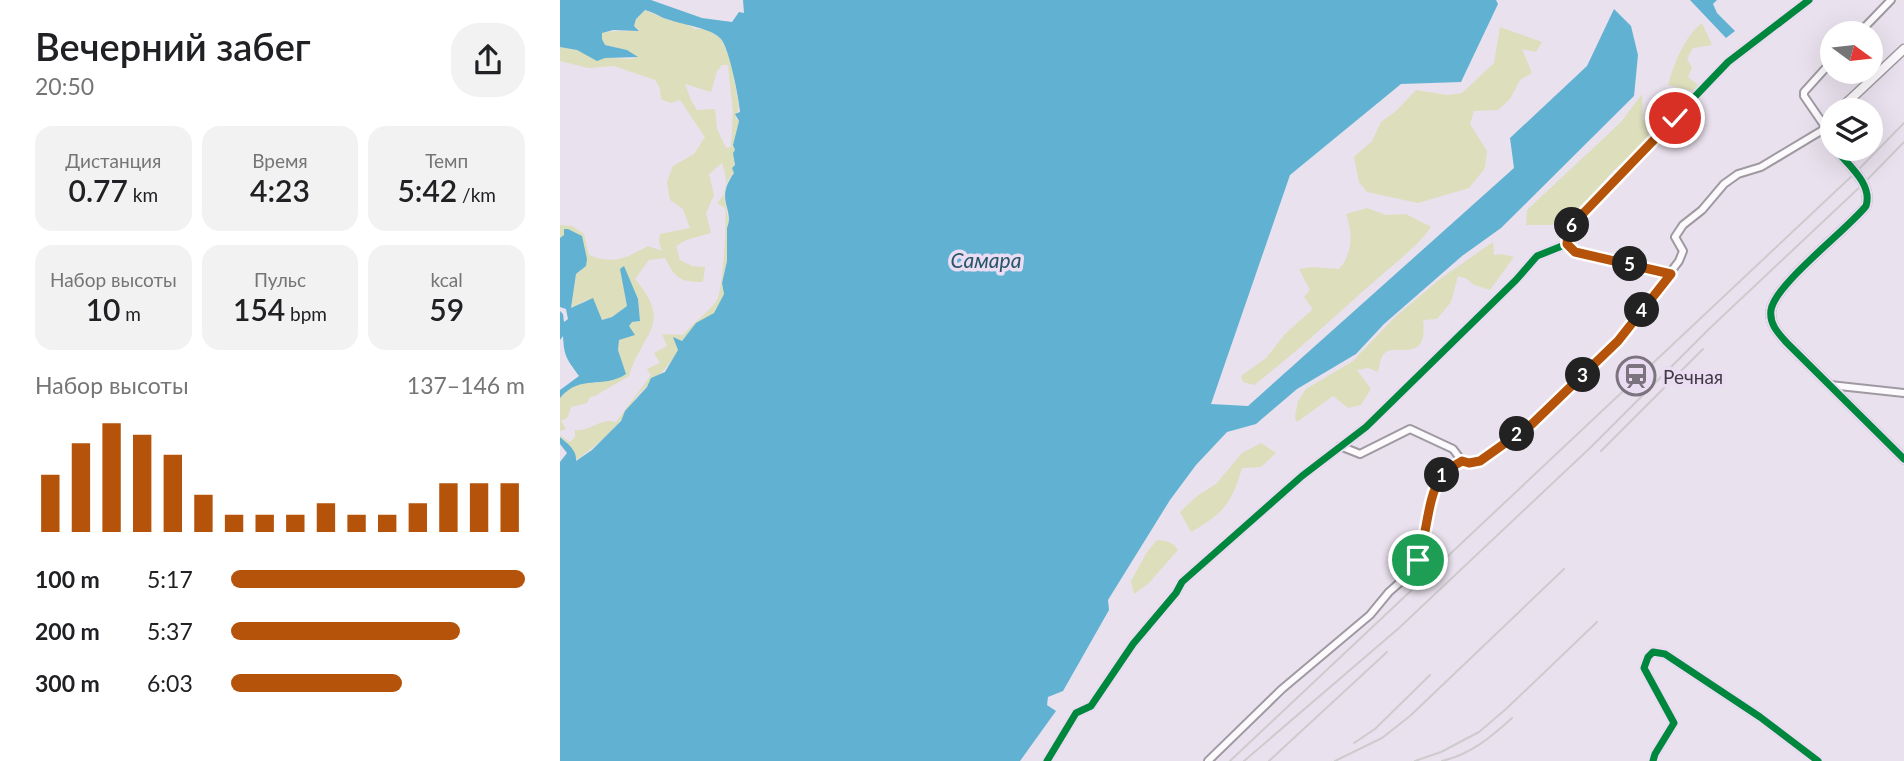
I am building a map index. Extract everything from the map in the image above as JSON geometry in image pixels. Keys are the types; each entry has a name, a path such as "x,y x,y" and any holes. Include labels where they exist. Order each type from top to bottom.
{"street":[{"path":"1567,244 1572,225 1728,62 1809,0"},
{"path":"1871,21 1891,0"},
{"path":"1852,98 1904,49"},
{"path":"1820,74 1804,92 1820,119"},
{"path":"1340,446 1360,454 1410,429 1452,449 1462,461 1480,461 1532,424 1618,341 1671,274 1683,251 1675,237 1683,225 1702,210 1724,184 1738,174 1761,167 1820,132"},
{"path":"1845,161 1863,184 1868,195 1866,206 1784,287 1771,309 1773,326 1904,459"},
{"path":"1567,244 1575,252 1671,274"},
{"path":"1047,761 1076,713 1091,706 1133,644 1176,593 1182,582 1232,535 1366,427 1516,280 1537,256 1567,244"},
{"path":"1830,385 1904,393"},
{"path":"1208,761 1282,689 1370,615 1389,592 1414,570 1438,484 1449,468 1462,461"},
{"path":"1653,761 1674,723 1644,668 1653,652 1665,654 1760,717 1818,761"}],"green space":[{"path":"645,10 668,20 683,22 695,29 706,29 721,39 731,61 739,106 736,119 739,121 733,144 734,173 728,180 724,195 729,224 727,261 722,283 724,294 715,313 695,325 682,341 675,338 678,350 662,372 636,397 615,427 575,461 573,449 560,435 570,442 575,437 575,430 586,429 605,421 616,422 651,375 647,369 660,363 654,353 667,346 662,334 683,335 717,300 721,283 725,208 717,203 724,194 726,184 722,163 709,174 714,195 706,213 711,233 686,240 676,246 680,260 692,266 705,267 703,282 679,278 665,258 649,260 635,279 652,307 654,318 652,328 629,376 590,397 587,403 571,407 568,417 561,421 566,429 560,431 560,398 577,384 597,383 623,366 618,350 619,340 634,335 628,326 631,322 640,321 638,299 629,282 625,295 627,306 612,317 601,320 597,309 586,300 571,309 576,274 581,271 564,235 560,238 560,225 572,226 584,234 589,255 606,260 626,257 648,246 662,251 660,234 690,228 683,209 670,200 667,182 673,166 694,154 705,137 680,100 671,103 661,99 660,88 655,80 614,66 588,68 560,61 560,47 577,50 592,57 637,57 627,50 605,45 601,39 602,32 639,30 634,26 636,19","holes":["722,65 728,65 733,113 731,147 726,148 717,129 715,109 697,110 685,84 711,92 717,71"]},
{"path":"1702,23 1712,45 1693,48 1687,59 1692,67 1688,77 1698,85 1693,91 1668,85 1685,43"},
{"path":"1500,27 1542,42 1536,52 1522,49 1532,73 1520,80 1510,99 1498,110 1474,111 1470,124 1487,151 1485,168 1469,188 1418,203 1367,192 1359,182 1354,157 1372,141 1381,122 1416,90 1447,95 1462,93 1494,63"},
{"path":"1642,94 1643,119 1651,133 1629,158 1613,171 1573,217 1551,225 1526,225 1527,210 1621,122"},
{"path":"1367,208 1386,215 1406,214 1431,227 1406,254 1286,359 1254,385 1243,382 1241,376 1266,358 1285,334 1313,309 1304,297 1310,290 1299,269 1339,269 1347,256 1350,243 1346,214"},
{"path":"1493,242 1494,255 1514,257 1490,290 1458,276 1451,302 1437,319 1423,320 1421,343 1416,348 1388,351 1382,357 1378,372 1368,368 1357,370 1371,389 1361,405 1348,408 1333,396 1297,422 1295,417 1298,401 1306,389 1353,361 1394,318 1440,279"},
{"path":"1261,443 1276,453 1261,467 1242,468 1225,506 1191,532 1180,512 1197,496 1216,484 1242,453"},
{"path":"1157,540 1171,543 1178,550 1148,584 1134,594 1131,581"}],"water":[{"name":"Самара","path":"560,0 651,0 702,18 732,22 739,12 744,13 743,0 1496,0 1498,4 1461,82 1401,84 1290,175 1211,404 1248,406 1514,168 1510,138 1587,66 1614,9 1631,26 1638,55 1634,96 1501,228 1462,256 1384,324 1356,354 1297,389 1256,424 1227,432 1196,465 1170,500 1108,600 1109,610 1063,691 1048,697 1047,705 1056,711 1020,761 560,761 560,462 567,453 560,444 560,437 573,450 576,461 592,450 621,421 625,411 647,387 651,378 665,372 678,350 673,337 682,341 696,323 714,313 724,294 722,283 727,261 729,221 725,197 728,183 734,173 733,145 739,121 735,114 740,112 727,52 717,35 645,10 636,19 634,26 639,31 613,30 602,33 605,45 627,50 638,57 605,58 597,61 577,50 560,47"},
{"path":"1690,0 1717,0 1713,4 1717,13 1735,31 1726,38"},
{"path":"564,229 582,236 587,259 586,266 576,274 571,308 593,298 602,320 612,317 627,306 620,269 624,266 638,299 640,321 632,322 629,326 635,335 619,340 618,350 626,374 609,381 576,386 560,398 560,390 579,376 567,358 563,336 560,340 560,311 564,322 568,319 566,309 560,307 560,238 564,235"}],"railway":[{"path":"1230,761 1855,173 1904,123"},
{"path":"1244,761 1399,628 1592,446 1710,328 1904,142"},
{"path":"1601,451 1703,349"},
{"path":"1335,761 1382,738 1410,716 1564,569"},
{"path":"1415,761 1441,752 1479,732 1597,622"},
{"path":"1269,761 1387,652"},
{"path":"1354,743 1375,729 1430,675"},
{"path":"1442,761 1480,744 1512,718"}],"cycle path":[{"path":"1047,761 1076,713 1091,706 1133,644 1176,593 1182,582 1302,476 1366,427 1516,280 1537,256 1567,244 1572,225 1728,62 1809,0"},
{"path":"1846,161 1863,183 1866,206 1785,286 1775,299 1771,320 1787,343 1904,459"},
{"path":"1653,761 1674,723 1644,668 1653,652 1665,654 1760,717 1818,761"}],"place":[{"name":"Речная","path":"1636,376"}],"route":[{"path":"1418,560 1435,490 1441,477 1449,468 1462,461 1480,461 1532,424 1618,341 1671,274 1575,252 1567,244 1572,225 1675,118"}]}
